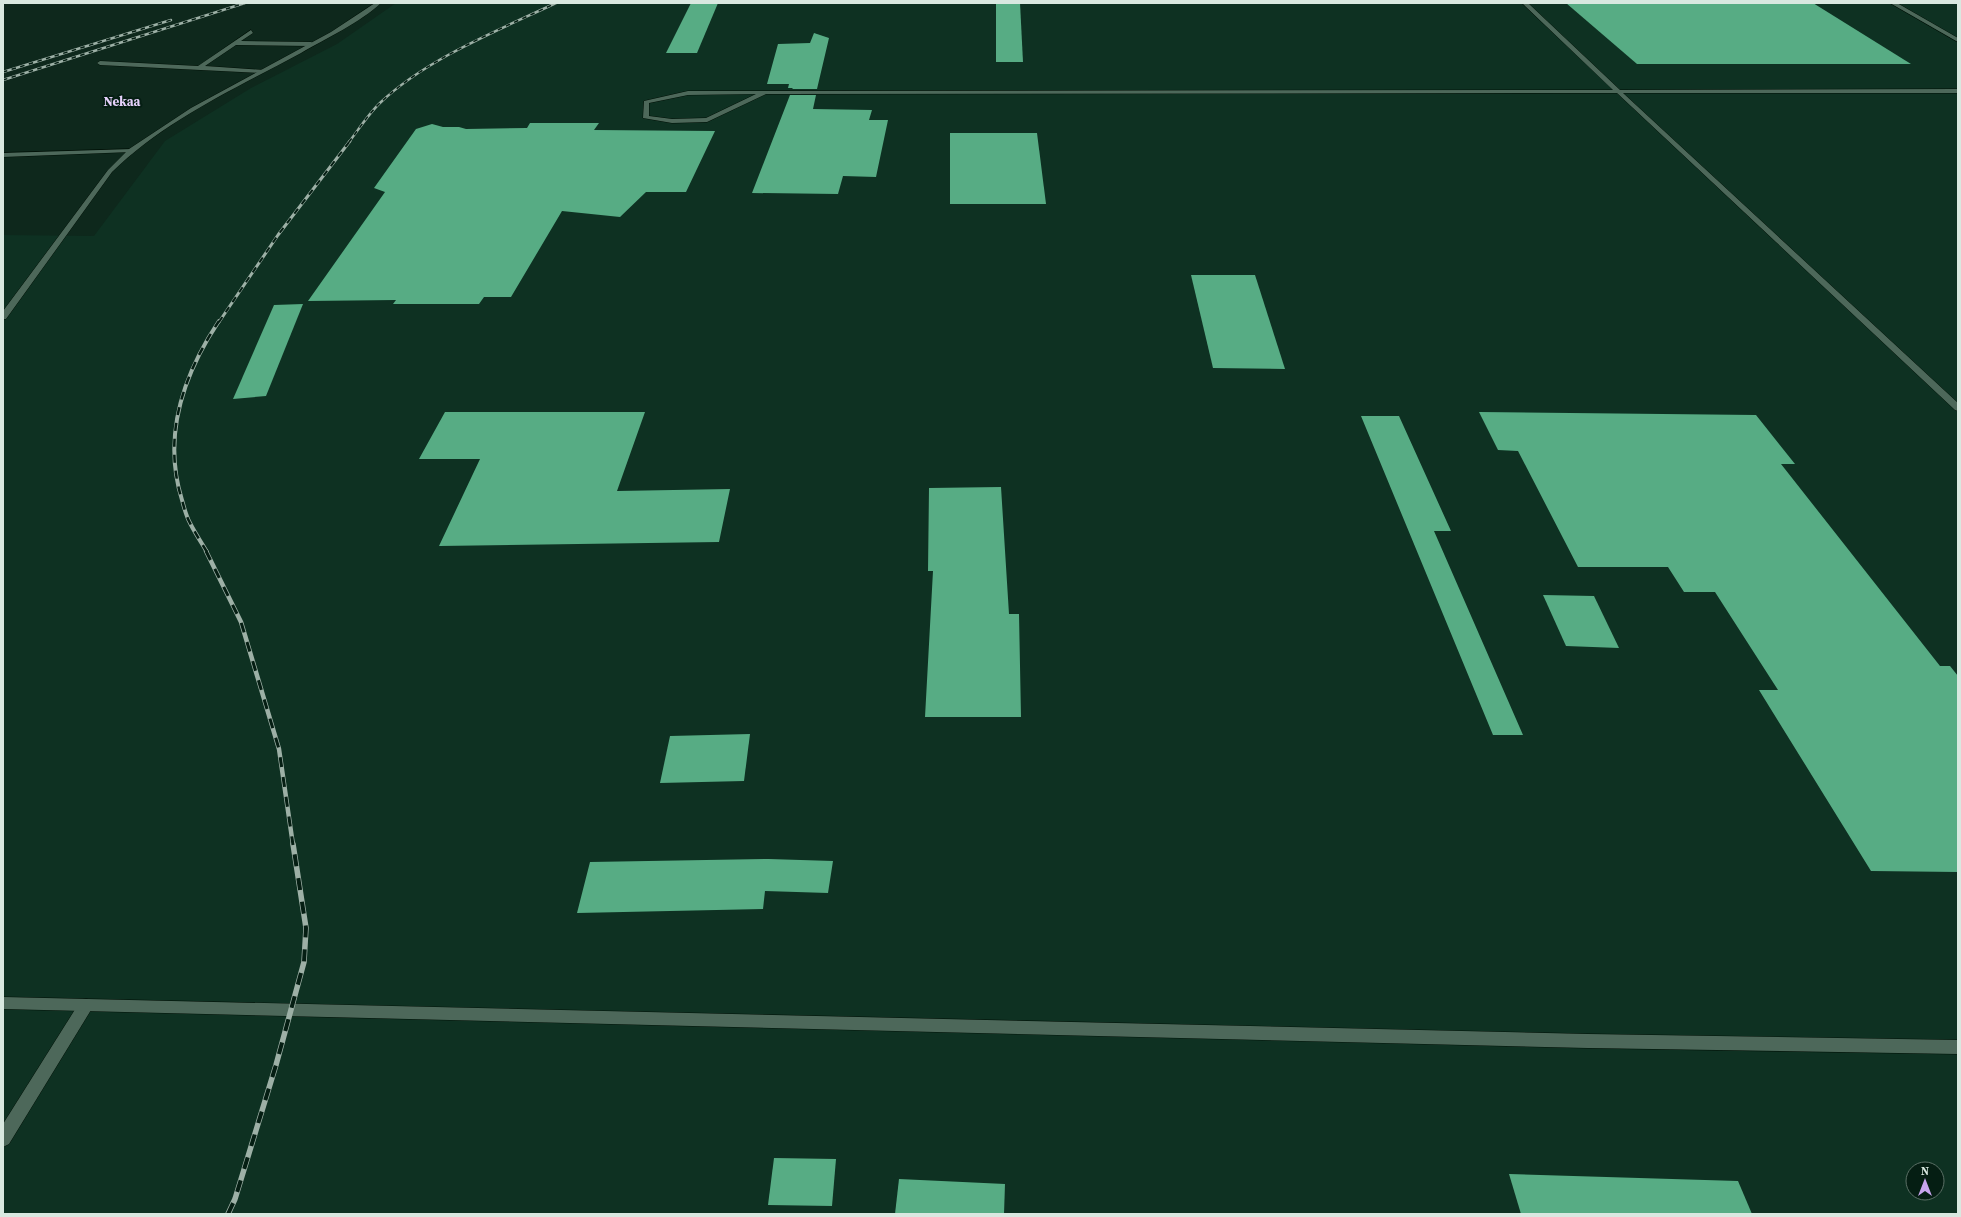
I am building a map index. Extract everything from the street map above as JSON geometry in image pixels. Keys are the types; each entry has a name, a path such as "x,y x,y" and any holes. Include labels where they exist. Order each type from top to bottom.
{"street":[{"path":"3,318 110,170 131,150 193,109 333,33 378,3"},
{"path":"1525,3 1717,185 1958,408"},
{"path":"1893,3 1957,38"},
{"path":"199,68 252,32"},
{"path":"236,43 311,44"},
{"path":"100,63 262,71"},
{"path":"765,92 707,120 672,121 646,118 646,102 688,93 765,92 1620,93 1958,91"},
{"path":"3,155 131,150"},
{"path":"3,1003 1580,1041 1958,1047"},
{"path":"3,1139 86,1005"}],"shaded area":[{"path":"396,3 1958,3 1958,1214 3,1214 3,235 94,236 165,141 251,88 337,44"}],"building":[{"path":"691,3 718,3 697,53 666,53"},
{"path":"996,3 1020,3 1023,62 996,62"},
{"path":"1566,3 1813,3 1911,64 1637,64"},
{"path":"814,33 829,38 817,89 792,89 793,88 788,88 789,84 767,84 778,44 810,43"},
{"path":"790,95 816,95 813,109 872,110 869,120 888,120 876,177 843,176 838,194 752,193"},
{"path":"530,123 599,123 594,130 715,131 686,192 646,192 620,217 562,211 511,297 484,297 479,304 393,304 396,300 308,301 385,192 374,188 416,129 432,124 443,127 459,127 466,129 527,128"},
{"path":"950,133 1037,133 1046,204 950,204"},
{"path":"1191,275 1255,275 1285,369 1213,368"},
{"path":"303,304 266,396 233,399 274,305"},
{"path":"445,412 645,412 617,491 730,489 719,542 439,546 480,459 419,459"},
{"path":"1479,412 1756,415 1795,464 1781,464 1940,666 1950,666 1958,676 1958,872 1871,871 1759,690 1778,690 1715,592 1684,592 1668,567 1578,567 1518,451 1498,450"},
{"path":"1361,416 1399,416 1451,531 1434,531 1523,735 1493,735"},
{"path":"1001,487 1009,614 1019,614 1021,717 925,717 933,571 928,571 929,488"},
{"path":"1543,595 1594,596 1619,648 1566,646"},
{"path":"750,734 744,781 660,783 670,736"},
{"path":"769,859 833,861 828,893 765,891 763,909 577,913 590,862"},
{"path":"774,1158 836,1159 832,1206 768,1205"},
{"path":"1509,1174 1738,1181 1752,1214 1521,1214"},
{"path":"899,1179 1005,1184 1004,1214 895,1214"}],"railway":[{"path":"3,80 245,3"},
{"path":"349,142 368,116 381,102 420,72 465,46 556,3"},
{"path":"3,72 171,20"},
{"path":"219,322 278,235 350,141"},
{"path":"207,552 185,512 176,476 174,453 175,429 186,384 195,363 219,321"},
{"path":"206,551 241,622 279,749 293,845"},
{"path":"228,1214 235,1199 276,1065 304,962 306,928 293,844"}],"district":[{"name":"Nekaa","path":"122,101"}]}
